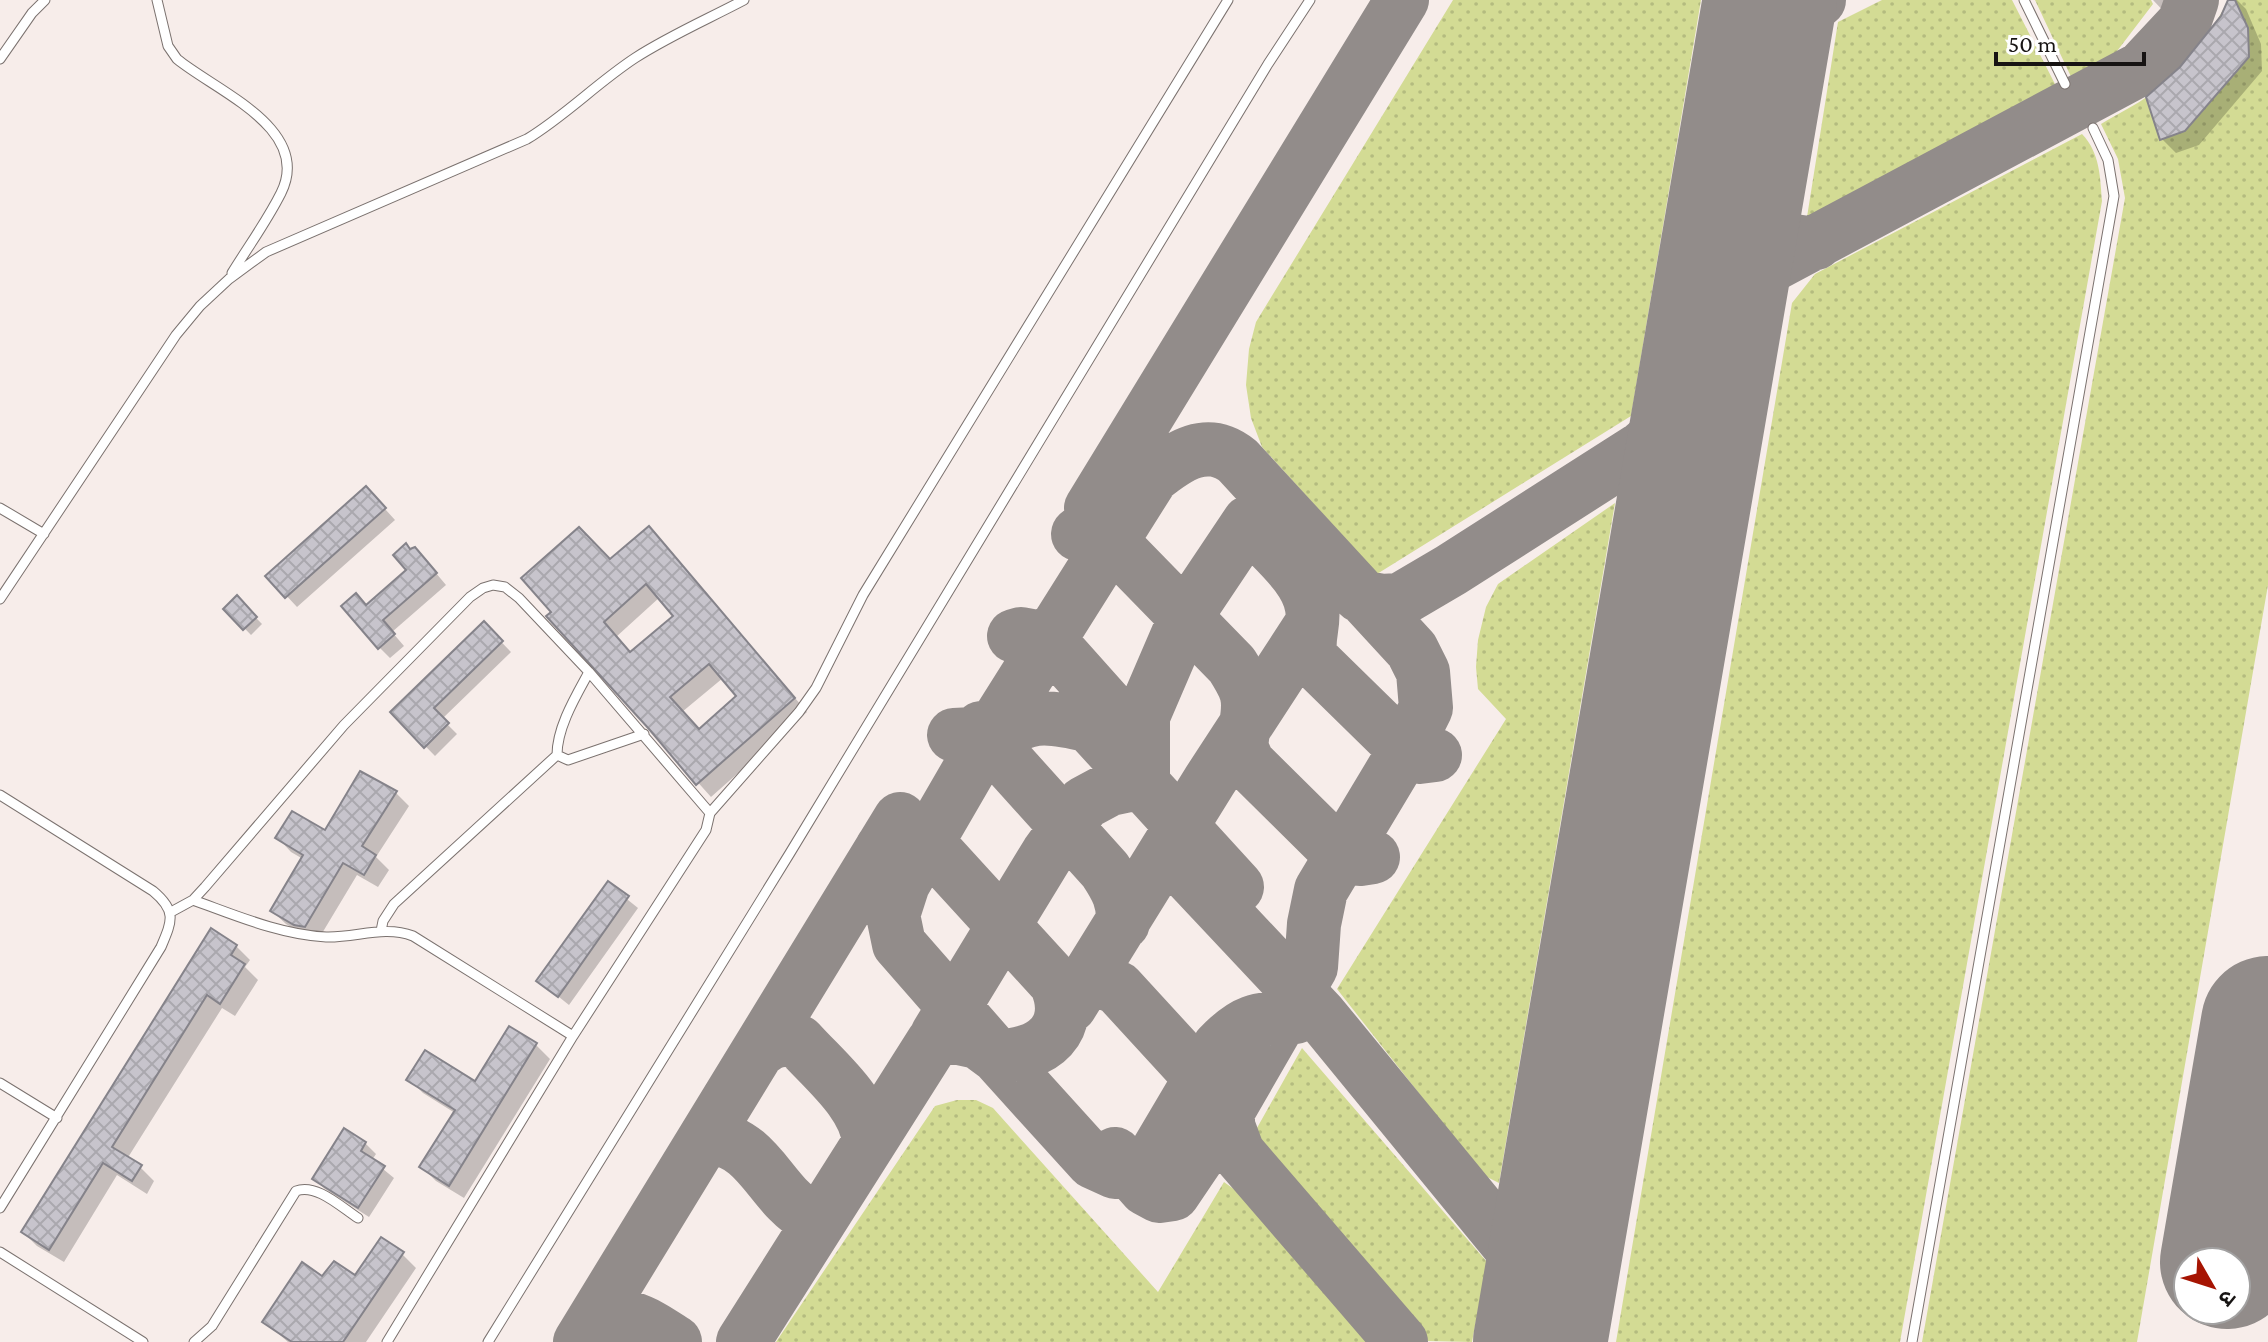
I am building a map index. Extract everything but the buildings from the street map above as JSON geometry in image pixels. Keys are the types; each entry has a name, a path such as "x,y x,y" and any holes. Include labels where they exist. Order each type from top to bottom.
{"lane":[{"path":"157,0 168,46 177,59 255,113 273,128 285,148 286,168 282,190 229,279"},
{"path":"0,599 176,335 200,306 229,279 266,252 317,228 527,139 557,121 587,93 637,57 744,0"},
{"path":"387,1342 573,1036 706,830 710,813 799,712 816,688 863,595 1228,0"},
{"path":"488,1342 1310,0"},
{"path":"2024,0 2065,84"},
{"path":"0,59 39,2"},
{"path":"1912,1342 2114,196 2108,160 2093,128"},
{"path":"0,508 44,534"},
{"path":"171,912 193,900 344,725 470,597 493,585 505,587 519,598 589,672 710,813"},
{"path":"381,931 383,921 394,904 557,755 559,739 589,672"},
{"path":"557,755 568,760 644,734"},
{"path":"0,795 153,891 171,912 170,925 161,947 0,1208"},
{"path":"193,900 303,935 347,937 401,931 573,1036"},
{"path":"0,1083 57,1118"},
{"path":"194,1342 212,1326 296,1191 304,1188 314,1190 358,1218"},
{"path":"0,1252 143,1342"}],"green space":[{"path":"1453,0 1701,0 1631,416 1377,574 1262,447 1251,418 1246,385 1249,349 1256,322"},
{"path":"1882,0 2012,0 2057,88 1807,217 1838,22"},
{"path":"2035,0 2151,0 2153,4 2111,59 2073,81"},
{"path":"2228,0 2268,0 2268,585 2137,1342 1922,1342 2125,198 2118,159 2101,124 2146,98 2169,79 2207,36"},
{"path":"2082,134 2096,157 2102,201 1900,1342 1616,1342 1792,303 1815,274"},
{"path":"1615,503 1499,1183 1483,1175 1337,989 1506,719 1478,689 1476,667 1478,640 1486,607 1498,584"},
{"path":"1302,1048 1487,1262 1472,1342 1428,1341 1281,1172 1253,1135"},
{"path":"957,1100 976,1100 993,1108 1158,1292 1224,1182 1249,1200 1374,1342 776,1342 935,1106"}],"taxiway":[{"path":"1091,508 1402,0"},
{"path":"1760,64 1782,26 1819,0"},
{"path":"1360,596 1381,601 1400,600 1642,448 1674,420 1698,389 1711,342 1724,312 1739,290 1757,273 2142,68 2184,23 2192,0"},
{"path":"1740,174 1741,199 1751,220 1781,238 1816,243"},
{"path":"882,848 904,840 915,840 921,841 928,843 1056,983 1062,1014 1051,1037 1028,1051 997,1056 899,944 893,915 903,884 987,739 1152,477 1193,452 1215,450 1238,461 1412,650 1423,672 1426,708 1405,750 1321,890 1314,924 1311,967 1221,1123"},
{"path":"1623,460 1643,459 1658,463 1668,472 1677,500 1676,550"},
{"path":"937,1035 1048,853 1084,803 1110,789 1143,782 1143,716 1186,616 1249,522 1267,516 1280,517 1299,529"},
{"path":"1078,534 1099,535 1111,541 1232,665 1246,693 1246,725"},
{"path":"1262,537 1305,588 1313,614 1309,645 1311,658 1405,750 1419,757 1435,755"},
{"path":"1070,1006 1210,780 1311,625"},
{"path":"1014,636 1021,634 1048,639 1139,741"},
{"path":"981,728 987,739 1014,725 1037,719 1090,726 1237,887"},
{"path":"1243,730 1241,747 1248,763 1340,854 1360,859 1373,857"},
{"path":"954,735 974,734 987,739 1105,870 1119,895 1123,923"},
{"path":"580,1342 900,819"},
{"path":"1154,871 1167,867 1182,868 1321,1016 1516,1254 1533,1287 1543,1323"},
{"path":"1081,987 1101,981 1118,988 1207,1085 1216,1102 1221,1123 1173,1194 1159,1196 1146,1189 1115,1154"},
{"path":"743,1342 933,1042 950,1036 978,1042 997,1056 1093,1162 1115,1172 1132,1171 1151,1162 1219,1047 1229,1037 1253,1022 1296,1017"},
{"path":"758,1052 777,1041 799,1042 853,1101 861,1115 869,1143"},
{"path":"1228,1110 1228,1126 1238,1153 1401,1342"},
{"path":"702,1145 712,1138 728,1142 754,1160 797,1208 810,1217 824,1213"},
{"path":"1492,1224 1515,1233 1534,1231 1551,1220 1565,1200"},
{"path":"590,1326 613,1317 624,1317 644,1323 675,1342"}],"runway":[{"path":"1540,1342 1770,0"},
{"path":"2230,1246 2268,1023"}]}
